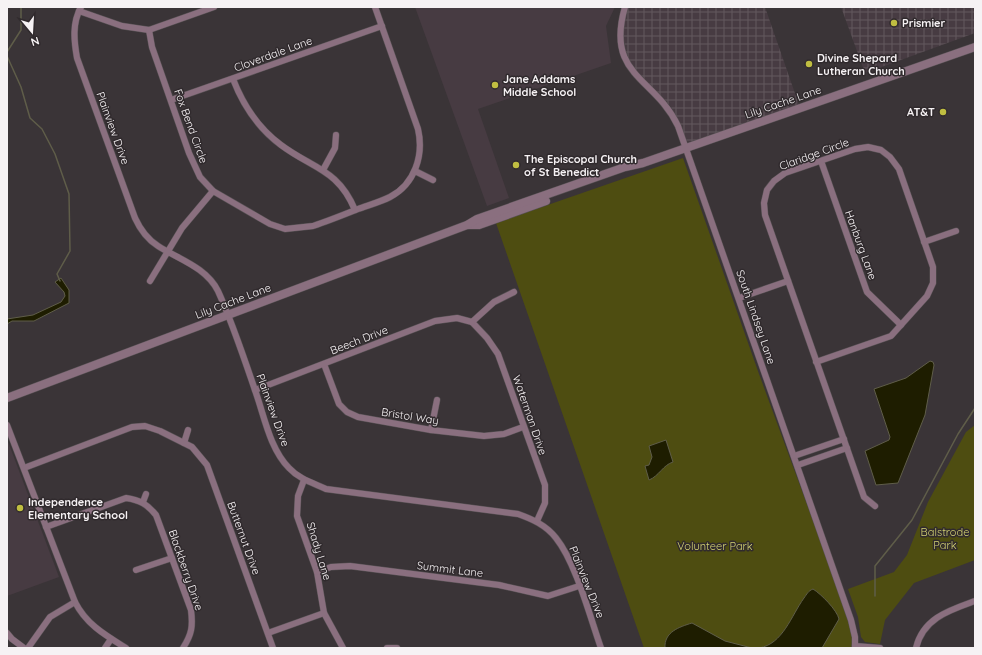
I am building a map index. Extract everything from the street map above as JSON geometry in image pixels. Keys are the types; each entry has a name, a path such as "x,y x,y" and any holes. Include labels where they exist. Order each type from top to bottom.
{"street":[{"path":"80,9 122,26 149,30 214,7"},
{"name":"Fox Bend Circle","path":"149,30 152,47 194,165 200,177 213,191 270,224 285,229 309,228 394,194 415,171 419,161 420,149 418,129 375,7"},
{"name":"South Lindsey Lane","path":"625,7 620,34 626,60 639,80 668,108 678,126 798,465 851,620 855,637 855,647"},
{"name":"Plainview Drive","path":"80,9 75,25 74,43 77,58 135,218 141,230 149,238 201,271 211,280 227,316 275,448 289,468 304,480 326,489 518,514 537,521 556,537 566,553 601,648"},
{"name":"Cloverdale Lane","path":"171,100 382,26"},
{"name":"Lily Cache Lane","path":"7,398 467,225 479,224 492,220 628,172 643,163 975,47"},
{"path":"233,79 243,102 261,127 281,146 322,170 343,187 355,210"},
{"path":"322,170 335,148 336,134"},
{"name":"Claridge Circle","path":"816,362 891,336 927,296 933,283 933,267 898,169 890,157 881,150 868,147 855,149 785,173 774,181 767,190 764,203 765,215 816,362 864,496 875,506"},
{"name":"Hanburg Lane","path":"820,161 867,292 901,325"},
{"path":"415,171 433,180"},
{"path":"150,281 182,228 213,191"},
{"path":"283,236 285,229"},
{"path":"924,242 956,231"},
{"path":"739,298 788,281"},
{"path":"472,322 494,302 514,292"},
{"name":"Beech Drive","path":"255,390 436,322 457,318 472,322"},
{"name":"Waterman Drive","path":"472,322 487,338 498,354 546,492 545,503 537,521"},
{"name":"Bristol Way","path":"324,364 339,404 347,412 358,417 431,430 484,436 504,434 523,427"},
{"path":"431,430 437,400"},
{"path":"7,425 75,602 86,619 95,628 126,648"},
{"name":"Butternut Drive","path":"24,468 132,427 145,426 192,447 207,465 273,648"},
{"path":"184,443 188,430"},
{"path":"794,456 844,439"},
{"path":"798,465 847,448"},
{"name":"Shady Lane","path":"304,480 298,496 297,516 317,572 324,613 343,648"},
{"path":"46,527 126,498 143,502 146,494"},
{"name":"Blackberry Drive","path":"143,502 156,515 191,610 193,623 191,635 183,648"},
{"path":"136,570 172,558"},
{"name":"Summit Lane","path":"317,572 331,567 350,566 499,585 548,596 579,586"},
{"path":"916,648 921,636 938,616 975,601"},
{"path":"28,648 50,617 75,602"},
{"path":"268,633 324,613"},
{"path":"7,633 24,648"},
{"path":"105,648 111,639"},
{"path":"855,647 880,648"},
{"path":"387,648 398,648"}],"shaded area":[{"name":"Jane Addams Middle School","path":"415,7 615,7 606,26 611,63 478,109 509,198 487,206"},
{"path":"628,7 765,7 799,105 687,145 671,107 632,66 626,52 623,36 624,22"},
{"path":"841,7 975,7 975,33 865,73"},
{"path":"61,278 69,290 69,303 34,321 12,321 7,324 7,319 33,315 61,302 65,296 64,292 55,282"},
{"path":"930,361 933,362 934,365 925,415 898,483 876,485 865,451 889,440 890,437 874,389 906,378"},
{"name":"Independence Elementary School","path":"7,439 59,577 7,596"},
{"path":"666,440 673,462 649,480 645,466 649,465 652,457 649,446"},
{"path":"813,589 828,602 838,615 839,619 822,648 759,648 774,641 780,635 786,628 799,605 807,594"},
{"path":"692,623 725,641 752,648 665,648 665,642 673,631 677,628"}],"green space":[{"name":"Volunteer Park","path":"683,158 759,374 855,635 855,648 644,648 496,223"},
{"name":"Balstrode Park","path":"975,425 975,560 914,583 885,620 880,644 865,642 861,637 858,617 848,589 894,572 907,555 928,502 966,432"}],"waterway":[{"path":"7,52 21,30 21,7"},
{"path":"7,56 21,87 30,118 42,129 55,154 69,194 70,251 57,274 60,281"},
{"path":"875,596 875,566 912,520 958,434 975,408"}],"place":[{"name":"Prismier","path":"894,23"},
{"name":"Divine Shepard Lutheran Church","path":"809,64"},
{"name":"Jane Addams Middle School","path":"495,85"},
{"name":"AT&T","path":"943,112"},
{"name":"The Episcopal Church of St Benedict","path":"516,165"},
{"name":"Independence Elementary School","path":"20,508"}]}
